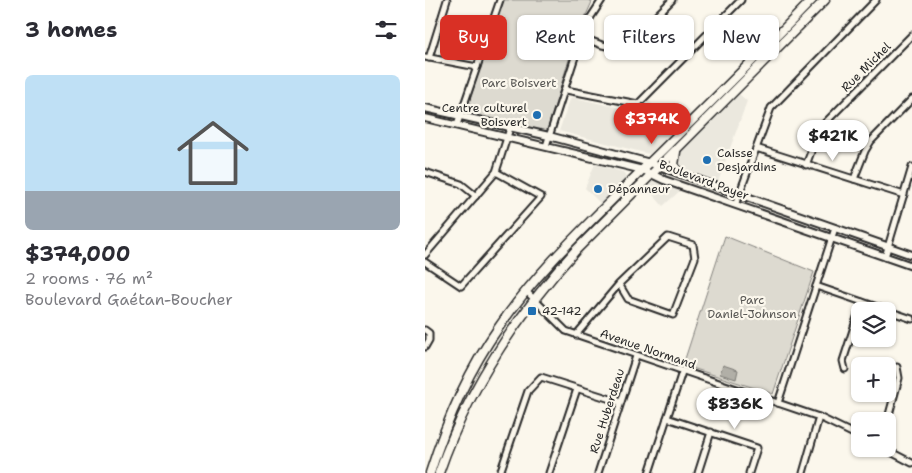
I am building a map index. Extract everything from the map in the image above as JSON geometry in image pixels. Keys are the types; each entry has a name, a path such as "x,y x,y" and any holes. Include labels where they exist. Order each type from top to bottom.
{"main road":[{"path":"439,473 466,404 485,369 534,299 576,250 661,167 728,96 825,0"},
{"path":"430,473 438,448 467,382 499,327 527,292 589,222 650,163 809,1"},
{"path":"722,90 728,96"},
{"path":"677,149 674,166 679,173"}],"street":[{"path":"447,0 427,58 477,67"},
{"path":"457,125 500,0"},
{"path":"594,42 623,49 672,0"},
{"path":"565,90 639,104 741,0"},
{"path":"736,203 771,108 876,0"},
{"path":"592,15 599,1"},
{"path":"809,1 815,10"},
{"name":"Rue Michel","path":"806,165 820,128 912,35"},
{"path":"546,146 574,60"},
{"path":"855,179 865,151 871,141 912,99"},
{"name":"Boulevard Payer","path":"425,108 549,136 650,163 912,255"},
{"name":"Boulevard Payer","path":"425,118 643,170 912,266"},
{"path":"425,256 496,172 510,128"},
{"path":"756,148 903,195"},
{"path":"597,158 599,149"},
{"path":"885,257 912,167"},
{"path":"425,172 461,184 476,196"},
{"path":"425,262 461,286 541,197 496,172"},
{"path":"778,403 835,228"},
{"path":"576,335 619,284 668,237 693,244 695,258 673,315 627,299 619,284"},
{"path":"816,286 862,302"},
{"name":"Avenue Normand","path":"527,292 566,331 819,417 851,433"},
{"path":"896,314 912,319"},
{"path":"425,330 429,333 429,340 425,347"},
{"path":"845,369 843,361 851,336"},
{"name":"Rue Huberdeau","path":"598,473 636,356"},
{"path":"890,412 899,378 897,367"},
{"path":"649,473 682,372"},
{"path":"499,473 528,391 541,377 621,402"},
{"path":"549,473 577,389"},
{"path":"803,473 819,417"},
{"path":"667,418 757,448 749,473"},
{"path":"697,473 711,432"},
{"path":"896,455 912,463"}],"shaded area":[{"path":"739,94 747,101 718,182 677,167 676,157"},
{"path":"571,97 629,110 637,110 649,101 676,130 649,154 559,131"},
{"path":"595,164 623,172 627,177 627,181 603,206 585,188"},
{"path":"654,181 682,189 663,206 646,187"},
{"path":"723,365 738,370 736,379 720,374"}],"green space":[{"name":"Parc Boisvert","path":"503,0 589,0 592,2 586,15 517,15 517,60 569,60 546,134 465,114 483,60 507,60 507,15 498,15"},
{"name":"Parc Daniel-Johnson","path":"725,236 814,272 773,394 683,365"}],"place":[{"name":"Centre culturel Boisvert","path":"537,115"},
{"name":"Caisse Desjardins","path":"707,160"},
{"name":"Dépanneur","path":"598,189"},
{"name":"42-142","path":"532,311"}]}
